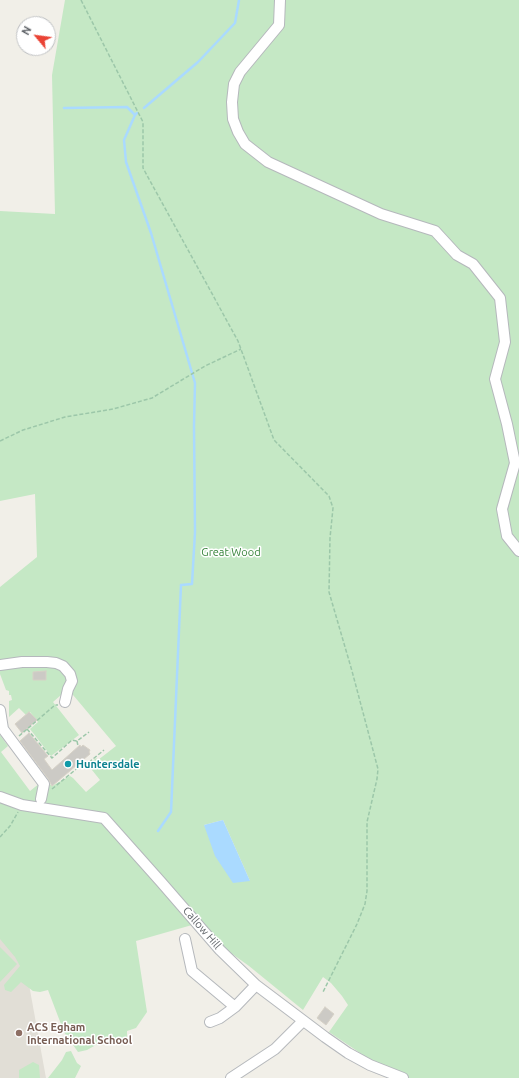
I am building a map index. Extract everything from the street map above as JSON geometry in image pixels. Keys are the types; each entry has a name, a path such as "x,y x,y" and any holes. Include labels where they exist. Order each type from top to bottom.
{"street":[{"path":"280,0 279,25 240,72 234,84 232,102 233,119 238,132 245,144 268,162 381,214 435,231 456,255 473,264 500,298 505,342 495,379 507,424 515,463 502,510 507,536 519,551"},
{"path":"0,665 22,662 46,662 56,663 63,666 70,674 72,681 68,689 65,702"},
{"path":"0,710 3,729 44,784 40,799"},
{"name":"Callow Hill","path":"0,796 22,806 104,818 220,950 256,985 325,1038 348,1053 370,1065 403,1078"},
{"path":"185,939 192,972 235,1007"},
{"path":"210,1022 220,1018 235,1007 256,985"},
{"path":"231,1078 275,1049 303,1021"}],"path":[{"path":"81,0 143,122 143,168 238,341 274,440 329,496 331,502 330,592 378,769 367,822 367,891 365,904 357,924 323,992"},
{"path":"0,441 23,430 65,417 113,409 152,398 205,366 241,349"},
{"path":"12,742 56,705 65,702"},
{"path":"27,729 52,758 72,740 77,741 89,732"},
{"path":"77,741 78,746"},
{"path":"44,784 51,791 80,766 82,768 104,750"},
{"path":"0,837 10,826 22,806"}],"shaded area":[{"name":"ACS Egham International School","path":"0,924 26,968 46,1078 0,1078"}],"green space":[{"name":"Great Wood","path":"65,0 519,0 519,1078 397,1078 329,1032 348,1005 331,983 323,977 303,1010 249,966 192,925 136,941 147,1012 136,1028 127,1031 127,1042 124,1044 119,1045 110,1037 87,1050 78,1052 64,1032 48,990 40,992 33,991 21,982 11,992 5,990 4,985 20,966 15,957 0,939 0,735 8,746 1,752 30,791 45,779 52,786 70,776 86,792 100,780 88,765 96,758 98,760 116,746 68,689 53,702 79,735 51,756 30,729 38,722 30,712 26,715 19,708 9,717 9,701 12,700 11,695 9,695 9,691 6,690 0,674 0,587 37,557 35,494 0,501 0,211 55,214 52,75","holes":["223,820 250,881 204,825"]},
{"path":"0,947 17,964 0,982"},
{"path":"71,1051 77,1063 81,1066 75,1078 48,1078 62,1060 66,1052"},
{"path":"33,1062 39,1065 40,1078 19,1078 19,1070"}],"water":[{"path":"223,820 250,881 233,883 215,856 204,825"}],"building":[{"path":"46,671 46,680 33,680 33,672"},
{"path":"29,712 37,720 22,733 15,724"},
{"name":"Huntersdale","path":"29,733 48,756 44,759 52,770 80,745 81,747 83,745 90,750 90,754 52,786 20,741"},
{"path":"325,1007 334,1014 326,1025 317,1018"}],"waterway":[{"path":"144,108 198,62 235,23 239,0"},
{"path":"64,108 127,107 135,115"},
{"path":"137,113 124,140 126,162 151,233 195,383 195,532 192,584 181,585 171,812 158,831"}],"place":[{"name":"Huntersdale","path":"68,764"},
{"name":"ACS Egham International School","path":"19,1033"}]}
